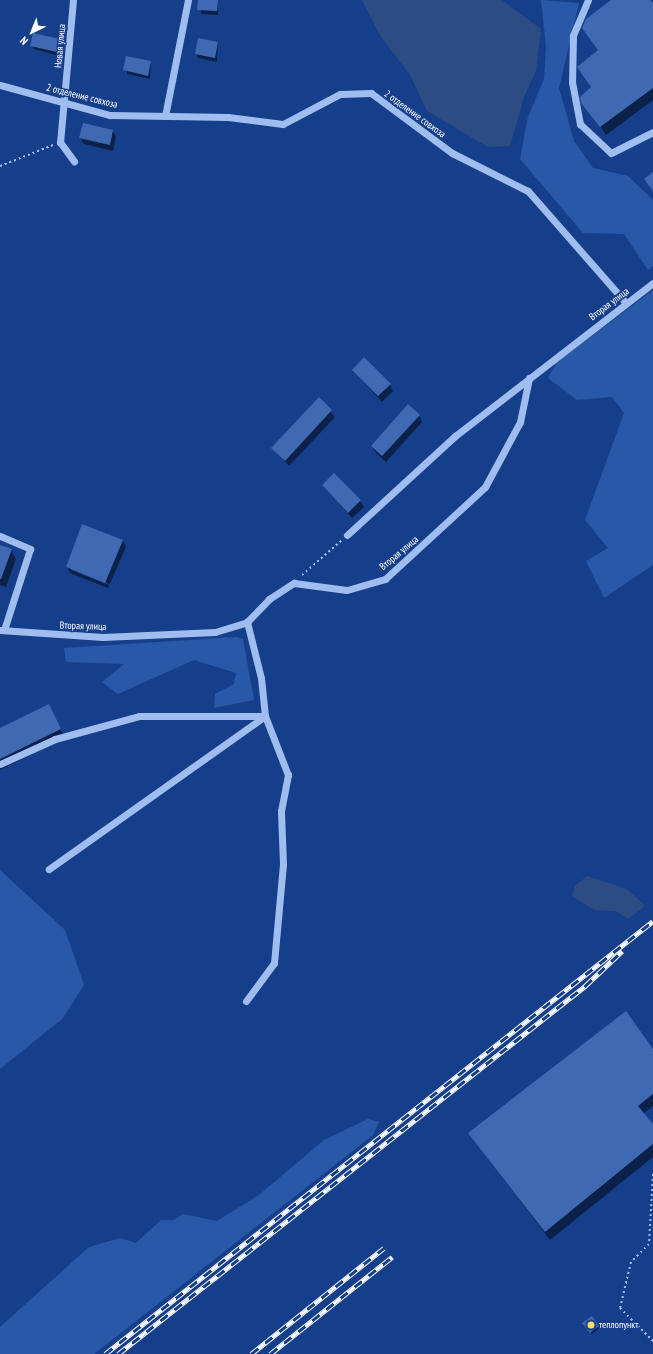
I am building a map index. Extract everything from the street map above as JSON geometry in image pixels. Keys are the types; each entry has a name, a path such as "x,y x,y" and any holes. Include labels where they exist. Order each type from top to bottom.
{"street":[{"name":"Новая улица","path":"60,142 74,0"},
{"path":"165,116 188,0"},
{"path":"588,0 573,36 572,82 580,124 611,153 653,132"},
{"name":"2 отделение совхоза","path":"0,85 110,115 228,117 283,124 340,94 371,93 452,153 528,191 626,303"},
{"path":"60,142 74,161"},
{"name":"Вторая улица","path":"2,630 103,637 215,632 247,622 269,599 294,583 347,590 369,586 385,579 431,540 485,487 506,452 520,422 529,378 653,283"},
{"path":"347,535 455,436 529,378"},
{"path":"0,536 30,549 2,630"},
{"path":"246,1001 274,963 283,864 281,811 288,775 265,716 261,678 247,622"},
{"path":"0,764 55,739 139,716 265,716"},
{"path":"49,869 265,716"}],"path":[{"path":"0,166 60,142"},
{"path":"294,583 335,546"},
{"path":"653,1174 648,1244 631,1262 620,1308 653,1341"}],"shaded area":[{"path":"362,0 502,0 541,29 536,71 524,97 510,146 488,147 427,111 410,75 381,37"},
{"path":"541,0 579,3 559,88 574,141 593,168 628,176 653,200 653,266 648,270 624,234 583,233 520,159 528,117 544,79 546,47"},
{"path":"653,290 653,565 604,598 586,561 608,548 585,520 624,413 612,397 577,400 548,378 557,362"},
{"path":"237,637 243,639 254,700 214,708 215,694 234,684 236,673 194,660 118,694 102,682 124,664 66,662 64,648"},
{"path":"0,870 65,930 84,985 62,1019 0,1069"},
{"path":"587,876 627,889 645,906 628,919 616,911 594,910 572,896 575,886"},
{"path":"368,1119 379,1122 373,1135 94,1354 0,1354 0,1327 89,1247 120,1238 136,1243 161,1220 174,1220 183,1214 217,1221 259,1195 324,1140"}],"building":[{"path":"198,0 218,0 217,11 197,10"},
{"path":"611,0 650,0 653,3 653,88 600,127 581,103 580,97 591,87 577,67 598,50 582,28 586,19"},
{"path":"33,33 60,39 57,52 30,46"},
{"path":"198,38 218,42 215,58 195,54"},
{"path":"126,56 151,61 148,76 123,70"},
{"path":"83,123 113,130 110,145 79,138"},
{"path":"653,172 653,191 644,179"},
{"path":"364,357 391,384 378,396 352,370"},
{"path":"319,397 332,410 285,461 271,448"},
{"path":"408,404 420,415 382,456 371,446"},
{"path":"334,473 361,500 348,513 322,485"},
{"path":"82,524 123,540 105,583 66,567"},
{"path":"0,545 12,549 1,579 0,579"},
{"path":"49,704 61,729 0,759 0,728"},
{"path":"626,1011 653,1049 653,1094 638,1106 653,1124 653,1144 545,1232 468,1133"},
{"name":"теплопункт","path":"592,1316 599,1326 590,1333 582,1323"}],"railway":[{"path":"105,1354 653,921"},
{"path":"118,1354 585,986 622,951"},
{"path":"251,1354 384,1248"},
{"path":"270,1354 392,1257"}],"place":[{"name":"теплопункт","path":"591,1325"}]}
